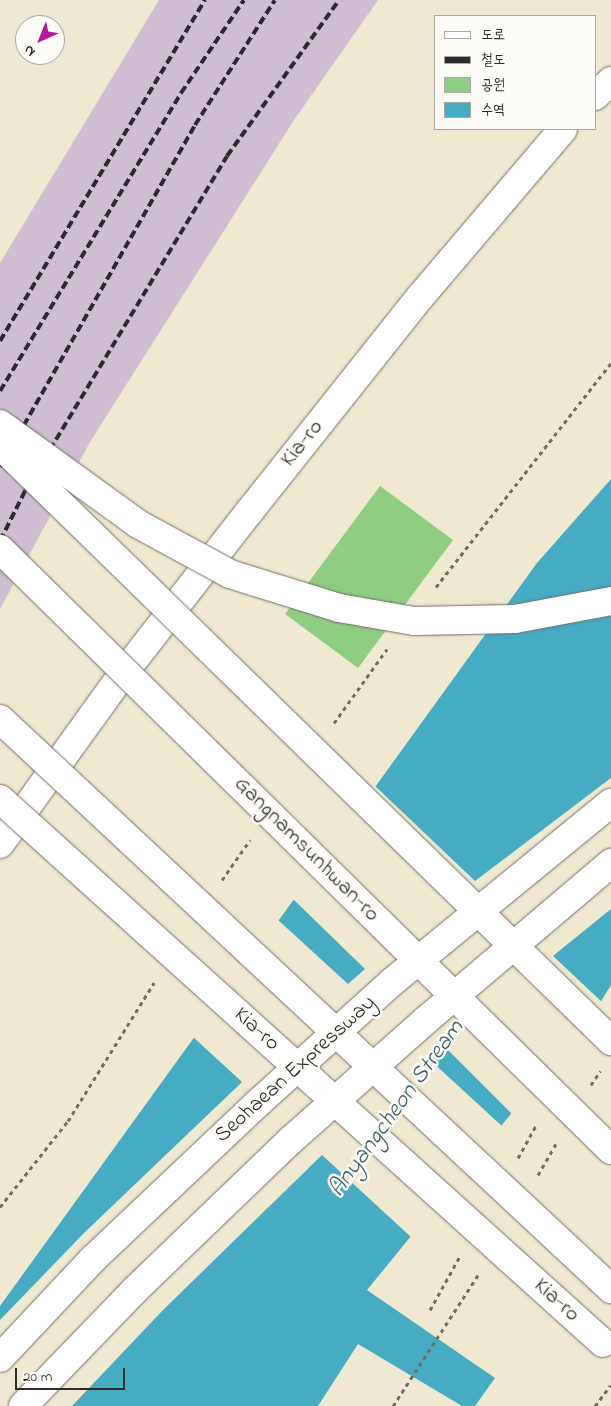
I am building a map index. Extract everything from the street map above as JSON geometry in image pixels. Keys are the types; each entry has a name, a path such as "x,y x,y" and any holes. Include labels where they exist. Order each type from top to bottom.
{"main road":[{"path":"596,95 611,81"},
{"name":"Kia-ro","path":"0,844 122,675 219,550 421,296 563,130"},
{"path":"0,424 138,524 230,574 339,608 414,620 515,619 611,601"},
{"path":"0,445 611,1041"},
{"name":"Gangnamsunhwan-ro","path":"0,549 611,1150"},
{"name":"Kia-ro","path":"0,719 611,1289"},
{"name":"Kia-ro","path":"0,799 603,1344"},
{"name":"Seohaean Expressway","path":"0,1358 93,1259 265,1096 400,975 611,803"},
{"path":"23,1406 135,1290 291,1140 448,1000 611,863"}],"path":[{"path":"393,1406 406,1382 448,1326"},
{"path":"595,1406 611,1385"}],"shaded area":[{"path":"159,0 378,0 294,120 90,442 0,609 0,263"}],"green space":[{"path":"380,486 453,540 358,668 285,614"}],"water":[{"name":"Anyangcheon Stream","path":"611,479 611,985 595,1011 367,1290 495,1378 475,1406 462,1406 358,1344 318,1406 0,1406 0,1306 537,563"}],"pier":[{"path":"611,778 611,909 553,956 603,1003 513,1115 444,1046 429,1059 503,1127 412,1238 322,1155 163,1310 72,1406 0,1406 0,1320 84,1233 242,1082 192,1036 277,919 348,984 365,969 292,898 374,785 475,881"}],"railway":[{"path":"0,341 205,0"},
{"path":"0,391 181,93 244,0"},
{"path":"0,467 195,125 275,0"},
{"path":"0,541 25,491 227,156 339,0"}]}
